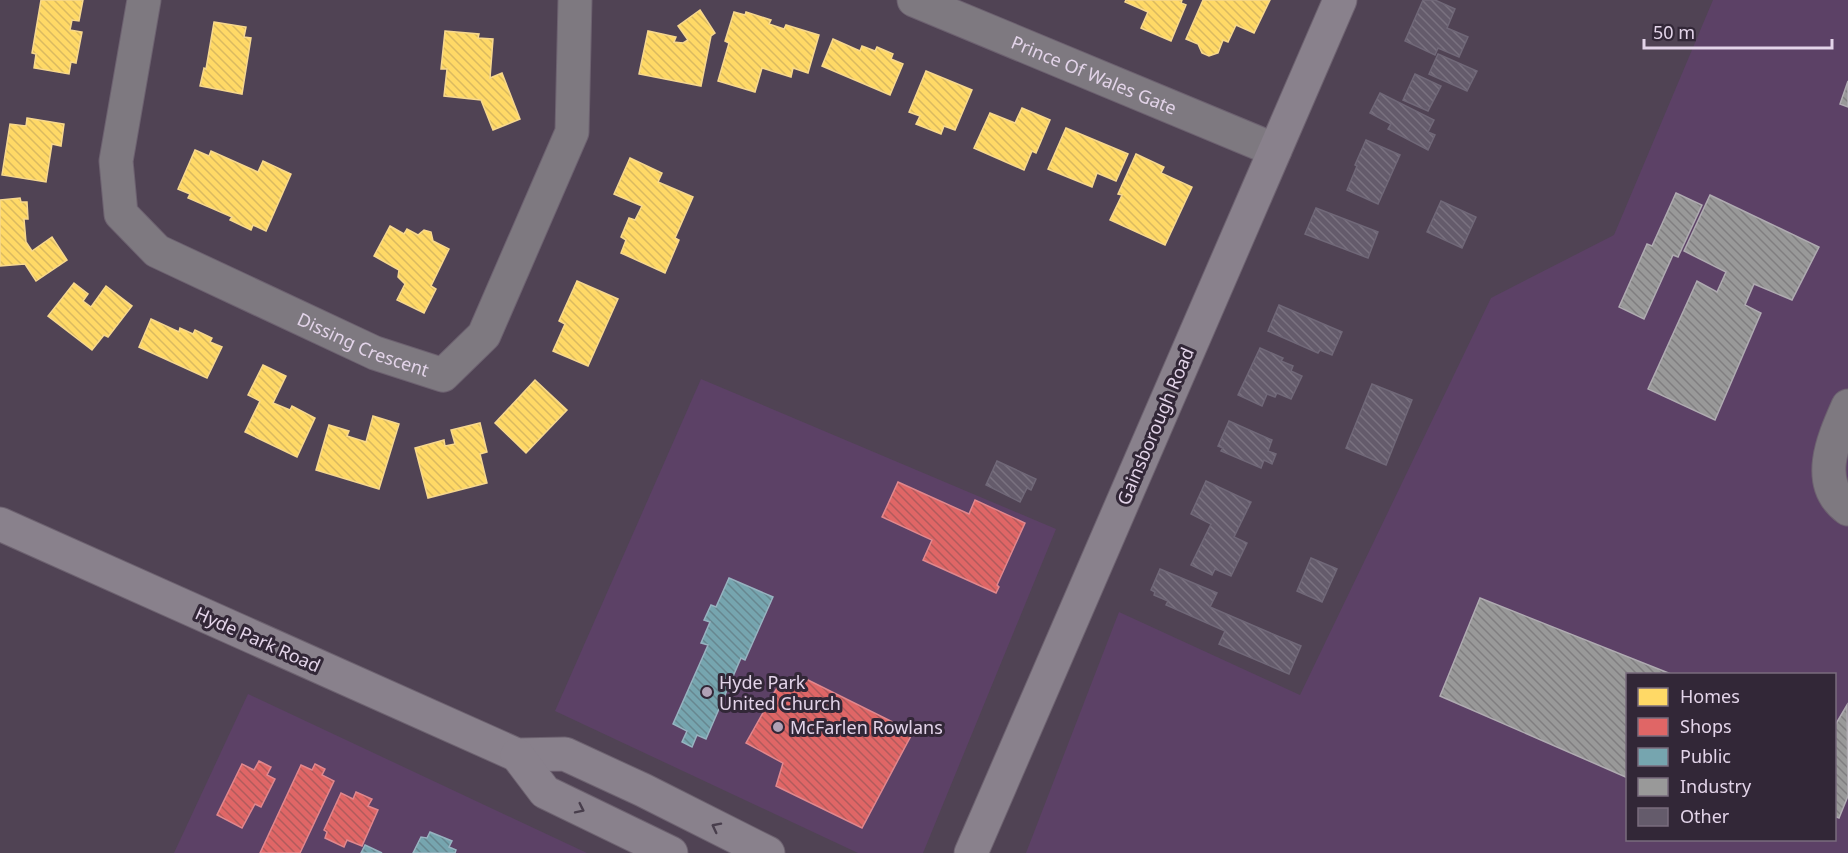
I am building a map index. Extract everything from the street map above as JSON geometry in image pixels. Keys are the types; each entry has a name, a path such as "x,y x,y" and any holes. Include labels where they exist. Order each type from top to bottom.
{"main road":[{"name":"Gainsborough Road","path":"971,853 1340,0"},
{"name":"Hyde Park Road","path":"0,524 517,755 565,754 643,790 768,853"},
{"name":"Hyde Park Road","path":"517,755 545,792 671,853"}],"street":[{"name":"Dissing Crescent","path":"144,0 116,161 121,214 157,251 375,353 443,375 484,334 572,132 575,0"},
{"name":"Prince Of Wales Gate","path":"914,0 1275,150"},
{"path":"1848,406 1828,463 1829,482 1840,503 1848,509"}],"shaded area":[{"path":"1713,0 1848,0 1848,853 1026,853 1119,612 1300,695 1491,298 1614,235"},
{"path":"701,379 1056,529 923,853 858,853 555,711"},
{"path":"248,694 587,853 174,853"}],"building: Homes":[{"path":"41,0 83,0 79,21 72,20 70,30 82,32 76,63 71,62 69,74 34,68 36,54 32,53"},
{"path":"1126,0 1182,0 1181,3 1186,5 1171,41 1141,28 1148,12 1125,2"},
{"path":"1203,0 1270,0 1254,33 1236,25 1228,42 1223,40 1218,53 1209,56 1202,53 1198,44 1186,39"},
{"path":"700,10 715,33 711,36 701,86 639,74 648,31 676,37 674,42 683,43 688,40 678,26"},
{"path":"734,12 745,15 746,12 771,20 769,24 784,29 786,25 819,35 808,73 793,68 791,77 762,68 755,92 718,81 729,43 725,41"},
{"path":"214,22 246,27 244,37 251,38 242,94 200,86 204,68 206,69"},
{"path":"445,31 479,34 478,38 493,39 490,78 502,73 520,119 493,130 481,100 444,96 447,69 441,69"},
{"path":"833,39 860,51 862,46 875,51 877,47 893,54 891,59 903,64 890,95 822,66"},
{"path":"926,71 972,90 955,130 944,126 941,134 916,124 920,116 909,112"},
{"path":"1022,108 1050,120 1036,153 1032,151 1024,170 974,148 990,113 1015,123"},
{"path":"27,118 64,124 61,146 52,144 46,182 2,175 10,124 26,126"},
{"path":"1066,128 1128,154 1116,181 1097,173 1092,187 1048,169"},
{"path":"195,150 209,156 211,151 258,172 263,161 291,174 266,231 253,225 251,230 230,220 232,217 188,198 190,194 178,189"},
{"path":"1136,154 1164,167 1161,173 1192,187 1165,245 1110,220 1122,195 1118,194"},
{"path":"630,158 662,173 658,182 693,197 675,238 679,240 665,273 621,253 626,240 621,237 629,218 635,220 642,206 614,194"},
{"path":"20,198 21,202 27,202 28,219 24,219 26,242 32,251 52,237 67,260 36,281 25,264 0,266 0,200"},
{"path":"390,226 404,234 407,229 418,235 424,230 431,232 433,241 449,249 431,286 436,289 424,313 397,300 405,284 398,277 399,270 374,256"},
{"path":"577,281 618,299 588,366 553,351 565,324 559,321"},
{"path":"74,283 88,294 83,301 91,307 106,286 132,306 108,337 104,335 92,350 48,316"},
{"path":"151,319 179,332 180,328 193,334 195,330 212,338 210,342 222,347 207,378 139,347"},
{"path":"263,365 286,376 273,403 290,410 292,406 315,418 297,457 245,432 260,401 248,395"},
{"path":"535,380 567,410 526,453 495,423"},
{"path":"373,416 399,424 379,489 316,470 329,425 349,431 347,436 366,442"},
{"path":"480,423 487,452 480,454 487,483 428,498 415,448 444,440 445,446 455,444 451,430"}],"building: Shops":[{"path":"898,482 969,514 975,500 1025,523 997,585 999,587 996,593 923,560 932,540 882,517"},
{"path":"806,679 913,732 862,828 776,786 783,763 746,743 778,686"},
{"path":"259,761 271,767 267,775 275,779 261,807 255,804 242,828 217,815 242,764 254,770"},
{"path":"315,764 325,769 322,775 334,781 300,853 260,853 301,765 312,770"},
{"path":"356,792 372,799 368,806 378,810 362,846 347,840 344,847 325,838 327,832 324,830 341,793 353,799"}],"building: Public":[{"name":"Hyde Park United Church","path":"729,578 773,597 745,660 741,658 706,739 697,735 692,747 682,742 687,731 673,724 708,645 701,643 710,622 704,620 711,605 716,607"},
{"path":"430,832 452,841 449,847 456,850 455,853 413,853 421,837 427,838"},
{"path":"365,845 382,853 361,853"}],"building: Industry":[{"path":"1848,81 1848,107 1840,104"},
{"path":"1676,193 1702,205 1678,257 1673,255 1644,319 1619,307 1647,244 1652,246"},
{"path":"1710,195 1819,247 1792,300 1754,284 1745,305 1761,313 1715,420 1648,389 1697,281 1717,292 1726,272 1684,251"},
{"path":"1480,598 1668,673 1626,673 1626,777 1440,696"},
{"path":"1847,705 1848,796 1839,818 1836,817 1836,724"}],"building: Other":[{"path":"1423,0 1435,0 1455,9 1447,28 1468,37 1459,57 1438,48 1435,55 1405,41"},
{"path":"1438,54 1477,71 1467,91 1429,74"},
{"path":"1415,74 1441,86 1428,111 1403,100"},
{"path":"1380,93 1434,120 1428,132 1435,135 1428,150 1388,129 1391,124 1370,113"},
{"path":"1366,140 1400,155 1378,204 1347,190"},
{"path":"1441,201 1476,217 1462,248 1427,232"},
{"path":"1316,208 1378,232 1368,258 1305,234"},
{"path":"1279,305 1342,332 1332,355 1320,350 1318,353 1268,331"},
{"path":"1260,348 1283,358 1281,361 1293,366 1291,371 1302,376 1291,399 1277,393 1275,397 1267,394 1262,406 1238,395"},
{"path":"1372,384 1412,400 1386,465 1346,448"},
{"path":"1229,421 1272,440 1268,451 1276,454 1272,464 1264,460 1261,468 1221,451 1223,448 1218,446"},
{"path":"997,461 1036,479 1031,490 1027,488 1020,502 986,485"},
{"path":"1206,481 1251,502 1234,537 1247,543 1231,576 1215,569 1212,575 1191,565 1211,524 1191,514"},
{"path":"1311,558 1337,569 1322,602 1297,591"},
{"path":"1160,569 1217,593 1210,607 1301,646 1289,674 1219,644 1225,631 1166,605 1168,601 1154,595 1155,592 1151,590"}],"place":[{"name":"Hyde Park United Church","path":"707,692"},
{"name":"McFarlen Rowlans","path":"778,727"}]}
